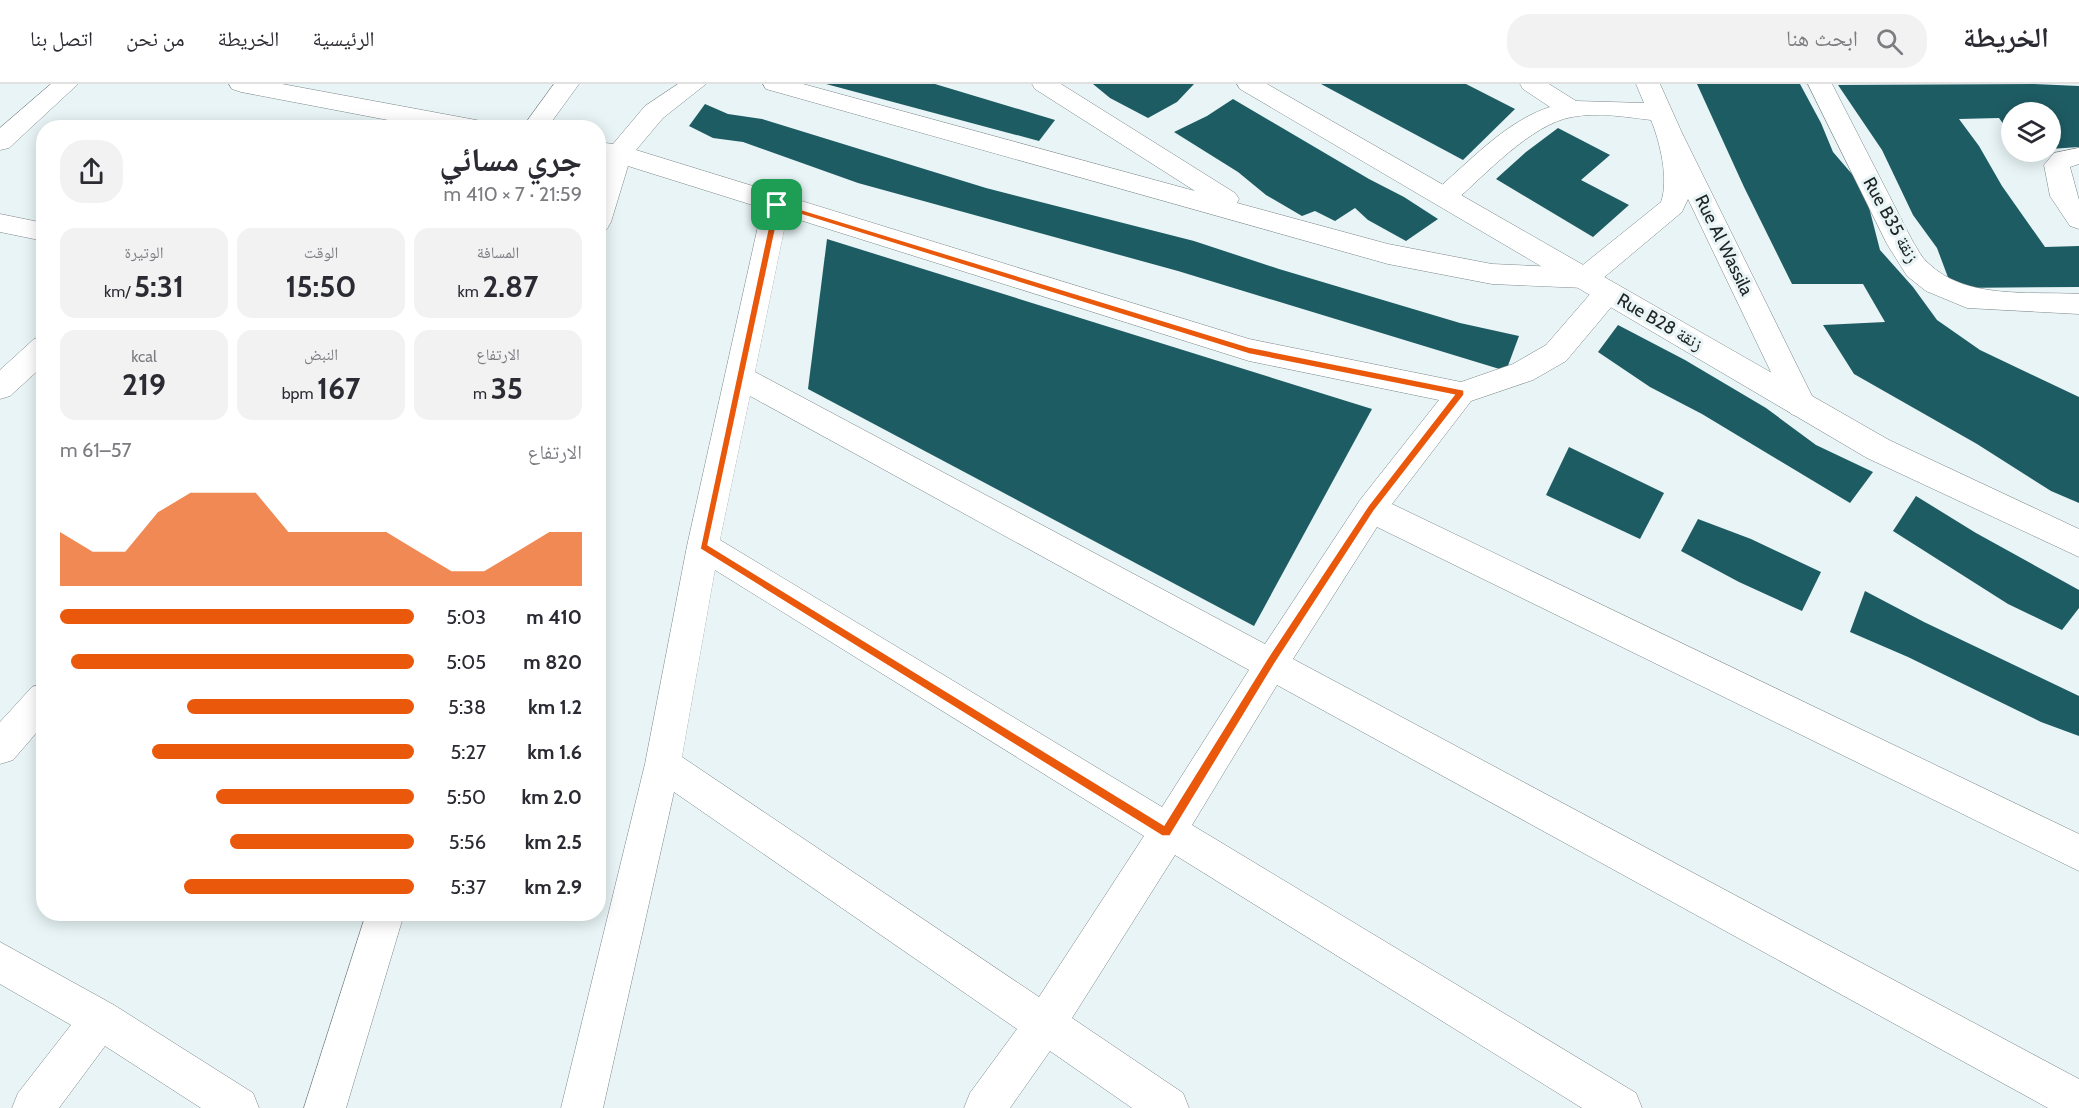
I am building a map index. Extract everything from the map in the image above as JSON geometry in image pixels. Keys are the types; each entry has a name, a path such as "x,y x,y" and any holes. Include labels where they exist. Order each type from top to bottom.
{"street":[{"path":"0,142 66,84"},
{"path":"241,84 433,120"},
{"path":"540,120 567,84"},
{"path":"606,171 609,152 654,112 694,84"},
{"path":"775,84 1388,254 1449,267 1597,285"},
{"path":"1044,84 1255,218"},
{"name":"Rue B28 زنقة","path":"1249,84 1878,449 2079,544"},
{"path":"1532,84 1571,109"},
{"name":"Rue Al Wassila","path":"1648,84 1664,123 1802,406"},
{"name":"Rue B35 زنقة","path":"1820,84 1900,244 1917,269 1936,284 1967,298 2079,304"},
{"path":"609,152 1249,350 1461,393 1523,372 1556,353 1597,285 1673,206 1678,190 1664,123 1593,108 1571,109 1540,118 1444,197"},
{"path":"2079,156 2063,159 2057,165 2063,195 2079,220"},
{"path":"582,1108 663,764 703,546 738,376 777,205"},
{"path":"0,223 36,230"},
{"path":"0,388 36,354"},
{"path":"738,376 2079,1102"},
{"path":"985,1108 1047,1024 1270,662 1371,509 1461,393"},
{"path":"1371,509 2079,853"},
{"path":"703,546 1166,832 1621,1108"},
{"path":"0,748 36,707"},
{"path":"663,764 1168,1108"},
{"path":"325,1108 383,921"},
{"path":"0,962 100,1019 238,1108"},
{"path":"33,1108 100,1019"}],"building":[{"path":"826,84 935,84 1055,120 1039,141"},
{"path":"1093,84 1194,84 1177,102 1148,118 1110,98"},
{"path":"1321,84 1466,84 1515,109 1463,160"},
{"path":"1697,84 1800,84 1821,123 1833,152 1864,188 1880,250 1913,287 1937,320 1980,350 2079,397 2079,503 2051,491 1977,444 1854,374 1823,325 1885,322 1863,284 1792,284"},
{"path":"2034,84 2079,86 2079,147 2061,148 2061,102 2001,102 2001,121 1999,118 1959,119 2045,247 2079,246 2079,287 1952,288 1937,248 1913,215 1882,150 1838,85"},
{"path":"1233,99 1404,197 1438,219 1406,241 1368,220 1355,208 1335,221 1315,211 1302,216 1266,195 1238,172 1174,132 1207,116"},
{"path":"705,104 728,114 762,119 986,188 1194,241 1460,323 1519,336 1506,371 1178,271 858,183 743,142 713,138 689,126"},
{"path":"1558,128 1610,155 1581,180 1629,205 1593,237 1496,179"},
{"path":"827,239 1372,409 1254,626 808,389"},
{"path":"1618,325 1685,360 1766,408 1816,445 1873,472 1850,503 1702,414 1650,387 1598,352"},
{"path":"1569,447 1664,493 1640,539 1546,495"},
{"path":"1916,496 1976,533 2079,590 2079,608 2062,630 2008,604 1893,531"},
{"path":"1698,519 1751,539 1821,572 1802,611 1739,582 1681,551"},
{"path":"1865,591 1924,622 2079,696 2079,736 2041,722 1908,657 1850,632"}],"route":[{"path":"777,205 1249,350 1461,393 1371,509 1270,662 1166,832 703,546 738,376 777,205"}]}
